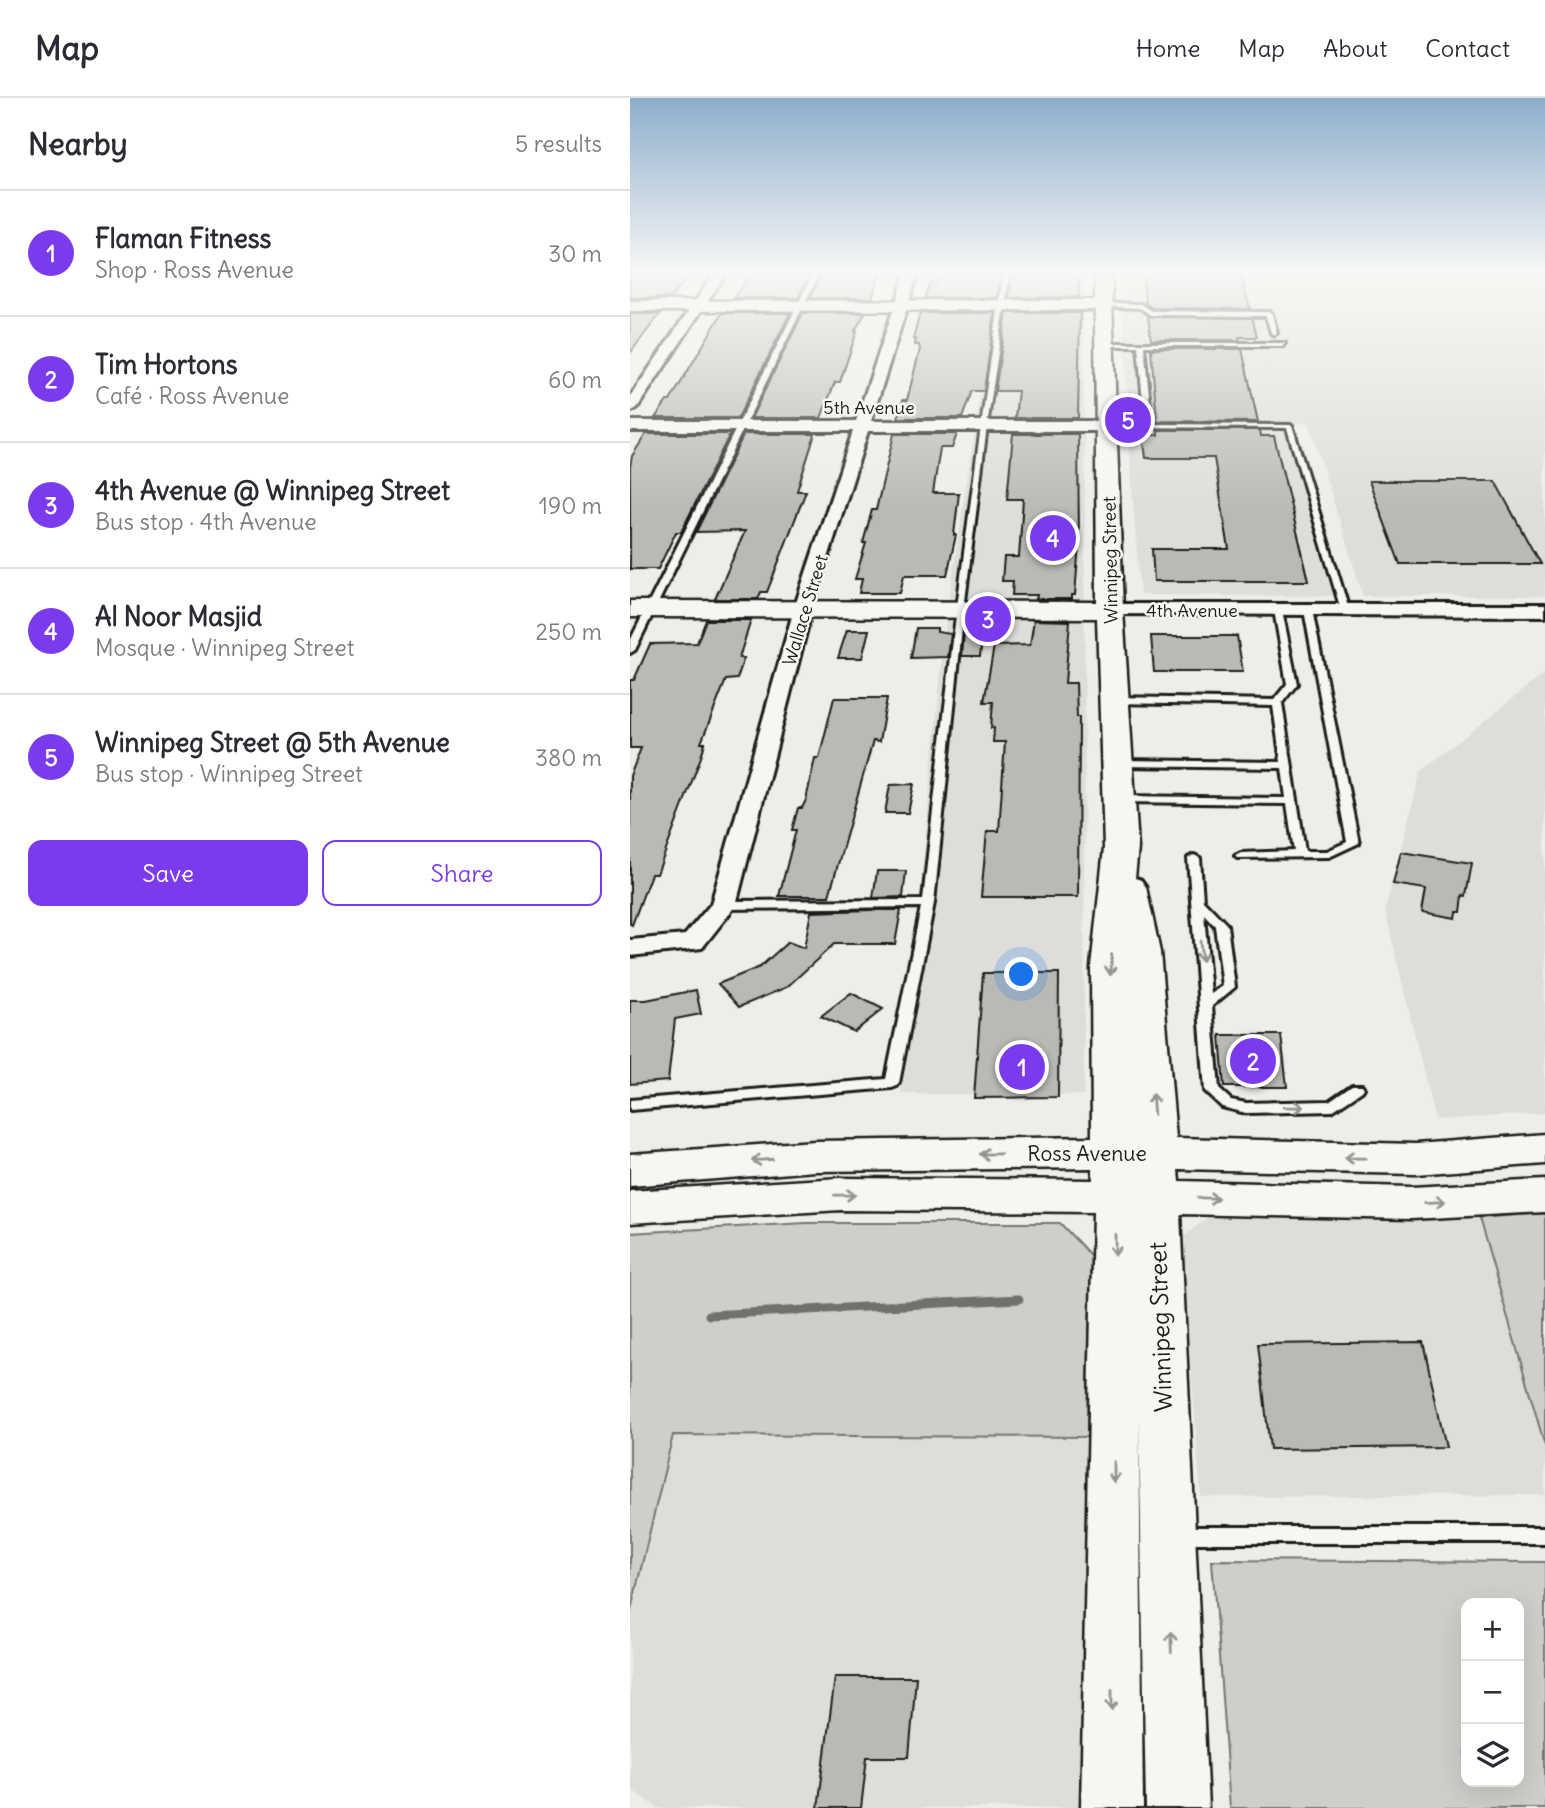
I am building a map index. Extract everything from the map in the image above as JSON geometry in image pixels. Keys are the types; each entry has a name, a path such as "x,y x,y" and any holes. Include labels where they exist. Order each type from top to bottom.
{"main road":[{"name":"Winnipeg Street","path":"1105,352 1110,610 1121,848 1110,967 1135,1174 1167,1535 1177,1808"},
{"name":"4th Avenue","path":"640,609 1110,610"},
{"name":"Ross Avenue","path":"630,1207 1545,1150"},
{"name":"Ross Avenue","path":"630,1170 815,1156 1135,1174 1410,1203 1545,1196"},
{"name":"Winnipeg Street","path":"1112,1808 1135,1174"}],"street":[{"path":"630,408 668,352"},
{"name":"Wallace Street","path":"693,942 723,905 803,609 887,352"},
{"name":"5th Avenue","path":"630,426 1108,426"},
{"name":"4th Avenue","path":"1110,610 1545,610"},
{"path":"630,948 693,942"}],"lane":[{"path":"630,650 640,609 742,426 778,352"},
{"path":"630,1105 892,1083 928,903 960,609 995,352"},
{"path":"1142,352 1149,426"},
{"path":"1108,426 1290,426 1345,610"},
{"path":"1278,610 1292,684 1278,703 1300,855"},
{"path":"1241,856 1329,854 1353,843 1308,610"},
{"path":"1114,700 1278,703"},
{"path":"1117,763 1287,765"},
{"path":"1119,799 1292,801"},
{"path":"1194,858 1212,1091 1227,1104 1246,1108 1332,1106 1357,1088"},
{"path":"1197,900 1221,925 1229,987 1206,1004"},
{"path":"723,905 928,903"},
{"path":"1167,1535 1545,1535"}],"shaded area":[{"path":"987,352 1084,352 1084,424 975,424"},
{"path":"1125,352 1545,352 1545,596 1363,596 1309,423 1138,422 1137,419 1129,418"},
{"path":"1128,430 1286,430 1333,596 1140,595"},
{"path":"974,432 1085,432 1084,1095 901,1094 946,620"},
{"path":"1545,673 1545,1113 1435,1120 1385,910 1421,771"},
{"path":"1216,1210 1479,1218 1545,1446 1545,1495 1201,1497 1181,1239"},
{"path":"1545,1213 1545,1446 1479,1218"},
{"path":"806,1223 1060,1223 1091,1256 1087,1437 673,1435 630,1614 630,1233"},
{"path":"673,1435 1087,1437 1081,1808 658,1808 630,1789 630,1614"},
{"path":"1212,1560 1545,1562 1545,1808 1230,1808"}],"building":[{"path":"699,352 771,352 738,418 655,418 667,401 670,401"},
{"path":"784,352 850,352 840,382 835,382 821,418 751,418"},
{"path":"919,352 990,352 984,391 972,391 962,418 898,418 903,400 907,400"},
{"path":"1001,352 1079,352 1078,418 1015,418 1018,391 995,391"},
{"path":"1151,352 1243,352 1258,422 1157,421"},
{"path":"1158,430 1260,430 1261,436 1274,436 1309,581 1154,581 1152,549 1229,549 1214,458 1146,458 1143,435 1158,435"},
{"path":"646,434 730,434 681,532 676,532 658,569 630,569 630,467 632,456"},
{"path":"744,434 815,434 797,491 806,491 767,592 761,592 758,599 715,599 745,531 696,532"},
{"path":"894,434 957,434 952,448 940,448 933,493 959,493 956,535 947,575 904,575 900,593 859,593 862,579 855,579 872,510 876,510"},
{"path":"1013,434 1078,434 1079,543 1075,595 1072,595 1072,599 1036,599 1037,595 1012,595 1013,581 1002,581 1004,557 1019,557 1023,499 1007,499"},
{"path":"1369,481 1495,481 1540,564 1400,564"},
{"path":"706,620 751,620 739,658 744,658 737,679 726,680 701,743 705,743 701,757 657,874 651,874 632,925 630,776 641,748 630,748 630,680 634,680 650,644 697,643"},
{"path":"1034,620 1070,621 1065,683 1076,683 1079,717 1078,897 981,897 987,831 999,831 1005,742 993,742 993,702 984,702 994,646 1030,645"},
{"path":"916,628 937,628 937,632 951,634 948,657 911,658"},
{"path":"847,630 869,630 862,658 838,658"},
{"path":"964,634 983,634 980,656 962,656"},
{"path":"1151,636 1237,636 1243,672 1154,672"},
{"path":"834,698 887,698 879,742 873,741 829,896 779,896 796,830 792,830 798,808 802,808 806,800 815,758 819,758"},
{"path":"914,784 908,813 885,813 890,785"},
{"path":"1401,852 1472,863 1466,896 1463,895 1461,912 1457,912 1456,918 1422,912 1426,889 1393,884"},
{"path":"877,871 906,871 903,897 873,898"},
{"path":"901,910 895,944 834,944 787,987 739,1007 718,984 760,967 788,942 804,948 811,912"},
{"path":"983,973 1059,973 1058,1097 974,1098"},
{"path":"696,990 701,1014 675,1019 668,1081 630,1084 630,1000 646,1000"},
{"path":"851,993 883,1009 854,1032 821,1016"},
{"path":"1220,1035 1281,1035 1287,1087 1224,1087"},
{"path":"1423,1342 1446,1447 1270,1449 1258,1344"},
{"path":"835,1677 916,1677 909,1757 867,1757 861,1808 818,1808"}],"waterway":[{"path":"709,1315 1019,1299"}],"place":[{"name":"Winnipeg Street @ 5th Avenue","path":"1128,420"},
{"name":"Al Noor Masjid","path":"1053,538"},
{"name":"4th Avenue @ Winnipeg Street","path":"988,619"},
{"name":"Tim Hortons","path":"1253,1061"},
{"name":"Flaman Fitness","path":"1022,1067"}]}
